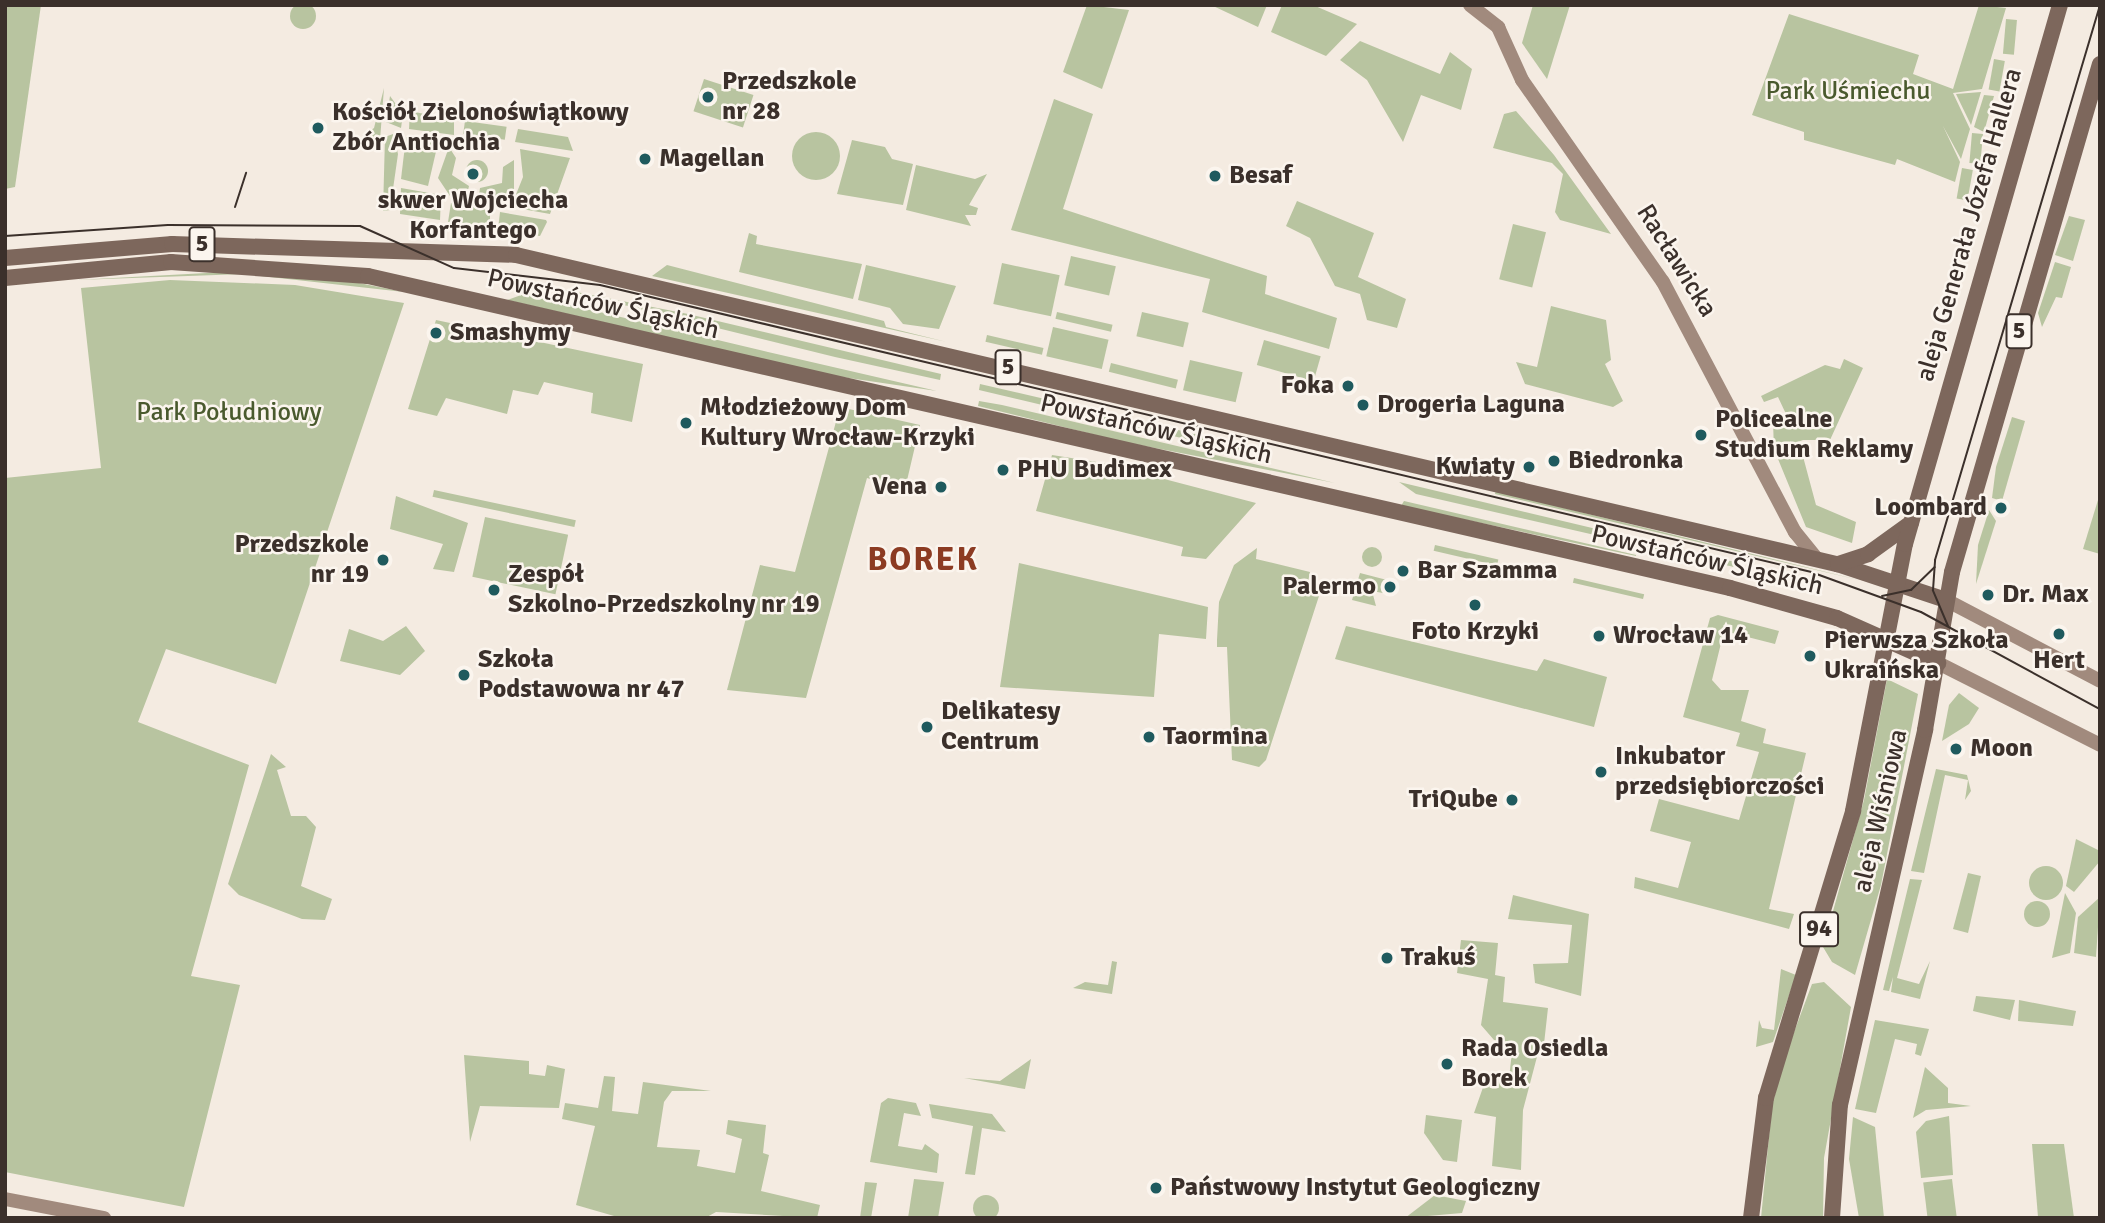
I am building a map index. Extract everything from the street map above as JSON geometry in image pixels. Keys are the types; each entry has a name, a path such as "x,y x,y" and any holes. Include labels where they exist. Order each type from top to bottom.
{"main road":[{"name":"aleja Generała Józefa Hallera","path":"1896,581 2060,5"},
{"name":"5","path":"1938,663 1946,600 2100,64"},
{"name":"Powstańców Śląskich","path":"5,257 172,244 516,255 1837,564 1896,581 1946,600"},
{"name":"Powstańców Śląskich","path":"5,278 171,262 368,276 1730,588 1810,609 1938,663"},
{"path":"1837,564 1868,554 1911,523"},
{"name":"94","path":"1884,638 1896,581"},
{"name":"aleja Wiśniowa","path":"1751,1218 1766,1098 1853,811 1884,638"},
{"name":"aleja Wiśniowa","path":"1832,1218 1840,1105 1938,663"}],"street":[{"name":"Racławicka","path":"1470,5 1498,27 1506,51 1676,303 1789,519 1818,560"},
{"name":"Powstańców Śląskich","path":"1946,600 2100,681"},
{"name":"Powstańców Śląskich","path":"1938,663 2100,745"},
{"path":"5,1199 104,1218"}],"green space":[{"path":"303,3 312,7 316,16 312,25 303,29 294,25 290,16 294,7"},
{"path":"5,5 41,5 15,187 5,189"},
{"path":"1087,5 1129,10 1102,89 1063,72"},
{"path":"1211,5 1267,5 1258,27"},
{"path":"1282,5 1313,5 1357,24 1326,56 1271,32"},
{"path":"1533,5 1570,5 1547,79 1522,43"},
{"name":"Park Uśmiechu","path":"1979,5 2006,8 1982,89 1953,93 1970,129 1961,159 1943,126 1960,162 1955,182 1897,159 1895,165 1804,140 1804,132 1752,115 1789,14 1919,55 1913,74 1953,89"},
{"path":"2006,19 2017,20 2014,55 2003,54"},
{"path":"1360,41 1440,74 1450,52 1472,69 1461,110 1421,95 1403,142 1367,80 1340,60"},
{"path":"1994,59 2005,61 1999,91 1989,90"},
{"path":"704,79 753,95 743,127 693,111"},
{"path":"384,88 380,140 368,146 364,135 374,128"},
{"path":"1981,92 1971,125 1956,94"},
{"path":"1984,95 1994,96 1984,132 1974,127"},
{"path":"390,96 403,114 401,128 386,122"},
{"path":"1054,99 1093,114 1063,209 1267,276 1265,294 1337,318 1329,349 1202,312 1210,279 1011,230"},
{"path":"410,111 454,120 454,135 409,129"},
{"path":"1516,111 1554,155 1611,234 1560,220 1555,212 1563,174 1552,163 1493,148 1504,114"},
{"path":"465,121 507,127 505,140 463,134"},
{"path":"518,129 568,137 573,151 515,142"},
{"path":"816,132 833,139 840,156 833,173 816,180 799,173 792,156 799,139"},
{"path":"1972,133 1983,134 1980,164 1969,163"},
{"path":"393,134 398,154 390,210 383,211 385,137"},
{"path":"406,137 438,143 428,186 401,179"},
{"path":"852,140 885,147 892,159 913,164 903,205 837,194"},
{"path":"449,147 456,158 452,175 469,186 466,199 450,196 438,178"},
{"path":"520,149 570,158 550,214 511,207 523,177"},
{"path":"477,160 487,167 488,171 481,181 477,182 467,175 466,171 473,161"},
{"path":"514,160 514,191 494,204 478,201 480,188 502,183 503,167"},
{"path":"916,165 975,179 987,174 969,205 978,208 976,215 965,215 971,226 906,210"},
{"path":"1962,168 1973,170 1967,200 1957,199"},
{"path":"401,188 441,195 440,220 400,214"},
{"path":"1297,201 1374,233 1358,277 1406,299 1397,328 1367,320 1360,294 1335,286 1310,238 1286,226"},
{"path":"451,203 490,210 490,227 448,222"},
{"path":"500,212 547,222 540,236 498,230"},
{"path":"2069,216 2085,220 2073,261 2055,255"},
{"path":"1513,224 1546,232 1532,288 1499,279"},
{"path":"749,233 757,236 756,244 862,264 853,299 739,272"},
{"path":"1071,256 1116,266 1109,296 1064,285"},
{"path":"2055,262 2071,267 2062,298 2056,297 2042,327 2038,313"},
{"path":"1002,263 1060,275 1051,316 993,304"},
{"path":"667,265 884,321 886,327 947,342 652,276"},
{"path":"866,265 956,286 939,329 903,324 890,308 858,300"},
{"path":"244,271 344,280 404,292 244,274 76,280"},
{"name":"Park Południowy","path":"170,280 295,285 404,303 276,684 166,649 138,722 249,765 191,976 240,985 184,1207 5,1172 5,478 101,468 81,288"},
{"path":"551,287 688,314 941,374 940,380 835,357"},
{"path":"524,294 937,391 835,376 507,300"},
{"path":"1551,306 1606,320 1611,360 1605,364 1623,401 1613,407 1525,384 1516,362 1537,367"},
{"path":"1057,312 1113,325 1111,332 1055,319"},
{"path":"1142,312 1189,323 1183,347 1136,336"},
{"path":"436,320 643,364 632,422 591,413 593,393 544,382 538,395 513,390 507,414 446,398 437,416 408,409"},
{"path":"1053,327 1109,340 1102,369 1046,356"},
{"path":"987,335 1044,348 1042,355 985,342"},
{"path":"1264,340 1321,356 1314,381 1257,365"},
{"path":"1844,359 1863,368 1830,440 1803,440 1774,451 1773,421 1786,414 1778,397 1764,402 1761,396 1825,365 1840,369"},
{"path":"1190,360 1243,372 1236,402 1183,390"},
{"path":"1111,363 1178,380 1176,388 1109,372"},
{"path":"980,384 1251,447 1249,454 979,390"},
{"path":"979,401 1335,483 1124,442 978,406"},
{"path":"840,407 920,425 905,489 867,478 806,698 727,690 760,565 795,572"},
{"path":"2012,417 2025,421 2002,501 1992,498 1996,467"},
{"path":"1801,449 1816,505 1856,522 1852,543 1806,527 1778,459"},
{"path":"1052,455 1103,463 1256,503 1206,559 1181,556 1183,547 1036,511"},
{"path":"1399,482 1735,562 1734,567 1416,494"},
{"path":"1496,489 1568,509 1863,581 1495,494"},
{"path":"434,490 576,520 574,527 433,497"},
{"path":"396,496 468,523 454,572 433,569 443,544 390,529"},
{"path":"2098,500 2100,501 2100,554 2083,549"},
{"path":"1404,501 1636,555 1636,556 1401,506"},
{"path":"1989,510 1996,521 1976,584 1978,545"},
{"path":"485,517 568,535 555,594 472,577"},
{"path":"1435,545 1498,560 1497,565 1434,551"},
{"path":"1372,547 1379,550 1382,557 1379,564 1372,567 1365,564 1362,557 1365,550"},
{"path":"1257,548 1256,559 1310,572 1306,592 1319,596 1266,760 1259,767 1232,760 1227,647 1217,647 1219,602 1234,565"},
{"path":"1019,563 1208,607 1206,639 1159,634 1154,697 1000,687"},
{"path":"1360,573 1387,580 1383,593 1372,591 1376,606 1352,600"},
{"path":"1574,578 1644,594 1643,599 1573,583"},
{"path":"1718,615 1779,631 1775,644 1724,631 1712,680 1721,690 1749,690 1741,721 1766,729 1763,743 1806,753 1769,909 1794,914 1789,929 1634,888 1635,877 1678,888 1691,842 1650,831 1659,799 1739,820 1759,752 1736,746 1740,733 1683,717 1710,618"},
{"path":"406,626 425,651 400,675 340,661 349,629 383,641"},
{"path":"1346,626 1537,671 1544,659 1607,677 1594,727 1335,659"},
{"path":"1887,679 1918,694 1881,885 1855,975 1832,962 1823,947 1864,800"},
{"path":"1959,693 1979,708 1969,724 1942,741 1949,705"},
{"path":"271,754 286,767 277,770 291,816 306,816 316,827 301,886 332,899 325,920 302,919 239,895 228,884"},
{"path":"1936,769 1967,775 1971,791 1965,800 1968,780 1945,775 1924,873 1911,871"},
{"path":"2076,839 2100,851 2100,861 2074,892 2066,886"},
{"path":"2046,866 2058,871 2063,883 2058,895 2046,900 2034,895 2029,883 2034,871"},
{"path":"1968,873 1981,876 1968,933 1953,929"},
{"path":"1910,879 1922,880 1897,978 1919,984 1930,961 1920,999 1891,992 1893,977 1889,991 1883,990"},
{"path":"2065,893 2076,913 2070,953 2052,958"},
{"path":"1513,895 1589,914 1581,996 1535,983 1533,964 1568,963 1572,925 1508,919"},
{"path":"2100,897 2096,957 2074,953 2078,917"},
{"path":"2037,901 2046,905 2050,914 2046,923 2037,927 2028,923 2024,914 2028,905"},
{"path":"1461,940 1498,943 1495,975 1505,977 1503,1002 1548,1008 1543,1053 1538,1053 1523,1110 1521,1170 1492,1166 1496,1117 1474,1113 1487,1076 1509,1078 1513,1043 1494,1040 1481,1025 1488,979 1457,973"},
{"path":"1112,961 1117,962 1112,994 1073,988 1085,982 1108,985"},
{"path":"1781,969 1796,975 1773,1042 1756,1047 1759,1020 1762,1028 1774,1030"},
{"path":"1824,982 1851,1007 1824,1158 1823,1218 1761,1218 1772,1106 1784,1059 1812,984"},
{"path":"1976,996 2015,1000 2010,1020 1973,1011"},
{"path":"2019,1000 2076,1011 2073,1026 2018,1021"},
{"path":"1875,1020 1929,1029 1921,1056 1915,1054 1917,1044 1895,1039 1876,1113 1855,1109"},
{"path":"464,1055 529,1061 529,1074 545,1076 547,1065 565,1069 559,1108 480,1106 470,1142"},
{"path":"1031,1059 1025,1089 964,1078 1000,1081"},
{"path":"1925,1067 1948,1088 1948,1103 1971,1106 1926,1110 1913,1118"},
{"path":"604,1076 615,1077 612,1111 638,1114 643,1082 711,1091 672,1091 664,1102 657,1147 700,1150 697,1166 735,1173 742,1139 726,1134 728,1120 766,1125 763,1153 769,1155 761,1191 820,1205 817,1218 716,1212 705,1218 621,1218 576,1205 595,1126 562,1119 565,1103 598,1108"},
{"path":"888,1098 916,1103 921,1116 904,1113 898,1146 922,1150 925,1144 939,1154 937,1173 870,1162 881,1103"},
{"path":"929,1104 992,1114 1006,1132 982,1128 975,1175 965,1174 973,1126 932,1118"},
{"path":"1426,1115 1462,1120 1457,1162 1443,1160 1424,1133"},
{"path":"1949,1116 1953,1175 1921,1178 1916,1132 1926,1121"},
{"path":"1853,1117 1875,1127 1884,1218 1859,1218 1849,1159"},
{"path":"2032,1144 2064,1144 2074,1218 2038,1217"},
{"path":"914,1179 944,1182 938,1218 908,1218"},
{"path":"1952,1179 1957,1218 1928,1218 1923,1183"},
{"path":"865,1182 877,1183 871,1218 860,1218"},
{"path":"986,1195 995,1199 999,1208 995,1217 986,1221 977,1217 973,1208 977,1199"},
{"path":"1435,1195 1466,1201 1462,1213 1405,1218"}],"tram line":[{"path":"1948,626 1933,590 1935,560 2100,5"},
{"path":"235,207 246,173"},
{"path":"5,236 168,225 360,226 454,268 600,285 1811,572 1921,612 2100,709"},
{"path":"1882,596 1911,590 1935,567"}],"place":[{"name":"Przedszkole nr 28","path":"708,97"},
{"name":"Kościół Zielonoświątkowy Zbór Antiochia","path":"318,128"},
{"name":"Magellan","path":"645,159"},
{"name":"skwer Wojciecha Korfantego","path":"473,174"},
{"name":"Besaf","path":"1215,176"},
{"name":"Smashymy","path":"436,333"},
{"name":"Foka","path":"1348,386"},
{"name":"Drogeria Laguna","path":"1363,405"},
{"name":"Młodzieżowy Dom Kultury Wrocław-Krzyki","path":"686,423"},
{"name":"Policealne Studium Reklamy","path":"1701,435"},
{"name":"Biedronka","path":"1554,461"},
{"name":"Kwiaty","path":"1529,467"},
{"name":"PHU Budimex","path":"1003,470"},
{"name":"Vena","path":"941,487"},
{"name":"Loombard","path":"2001,508"},
{"name":"Przedszkole nr 19","path":"383,560"},
{"name":"Bar Szamma","path":"1403,571"},
{"name":"Palermo","path":"1390,587"},
{"name":"Zespół Szkolno-Przedszkolny nr 19","path":"494,590"},
{"name":"Dr. Max","path":"1988,595"},
{"name":"Foto Krzyki","path":"1475,605"},
{"name":"Hert","path":"2059,634"},
{"name":"Wrocław 14","path":"1599,636"},
{"name":"Pierwsza Szkoła Ukraińska","path":"1810,656"},
{"name":"Szkoła Podstawowa nr 47","path":"464,675"},
{"name":"Delikatesy Centrum","path":"927,727"},
{"name":"Taormina","path":"1149,737"},
{"name":"Moon","path":"1956,749"},
{"name":"Inkubator przedsiębiorczości","path":"1601,772"},
{"name":"TriQube","path":"1512,800"},
{"name":"Trakuś","path":"1387,958"},
{"name":"Rada Osiedla Borek","path":"1447,1064"},
{"name":"Państwowy Instytut Geologiczny","path":"1156,1188"}],"district":[{"name":"BOREK","path":"923,560"}]}
